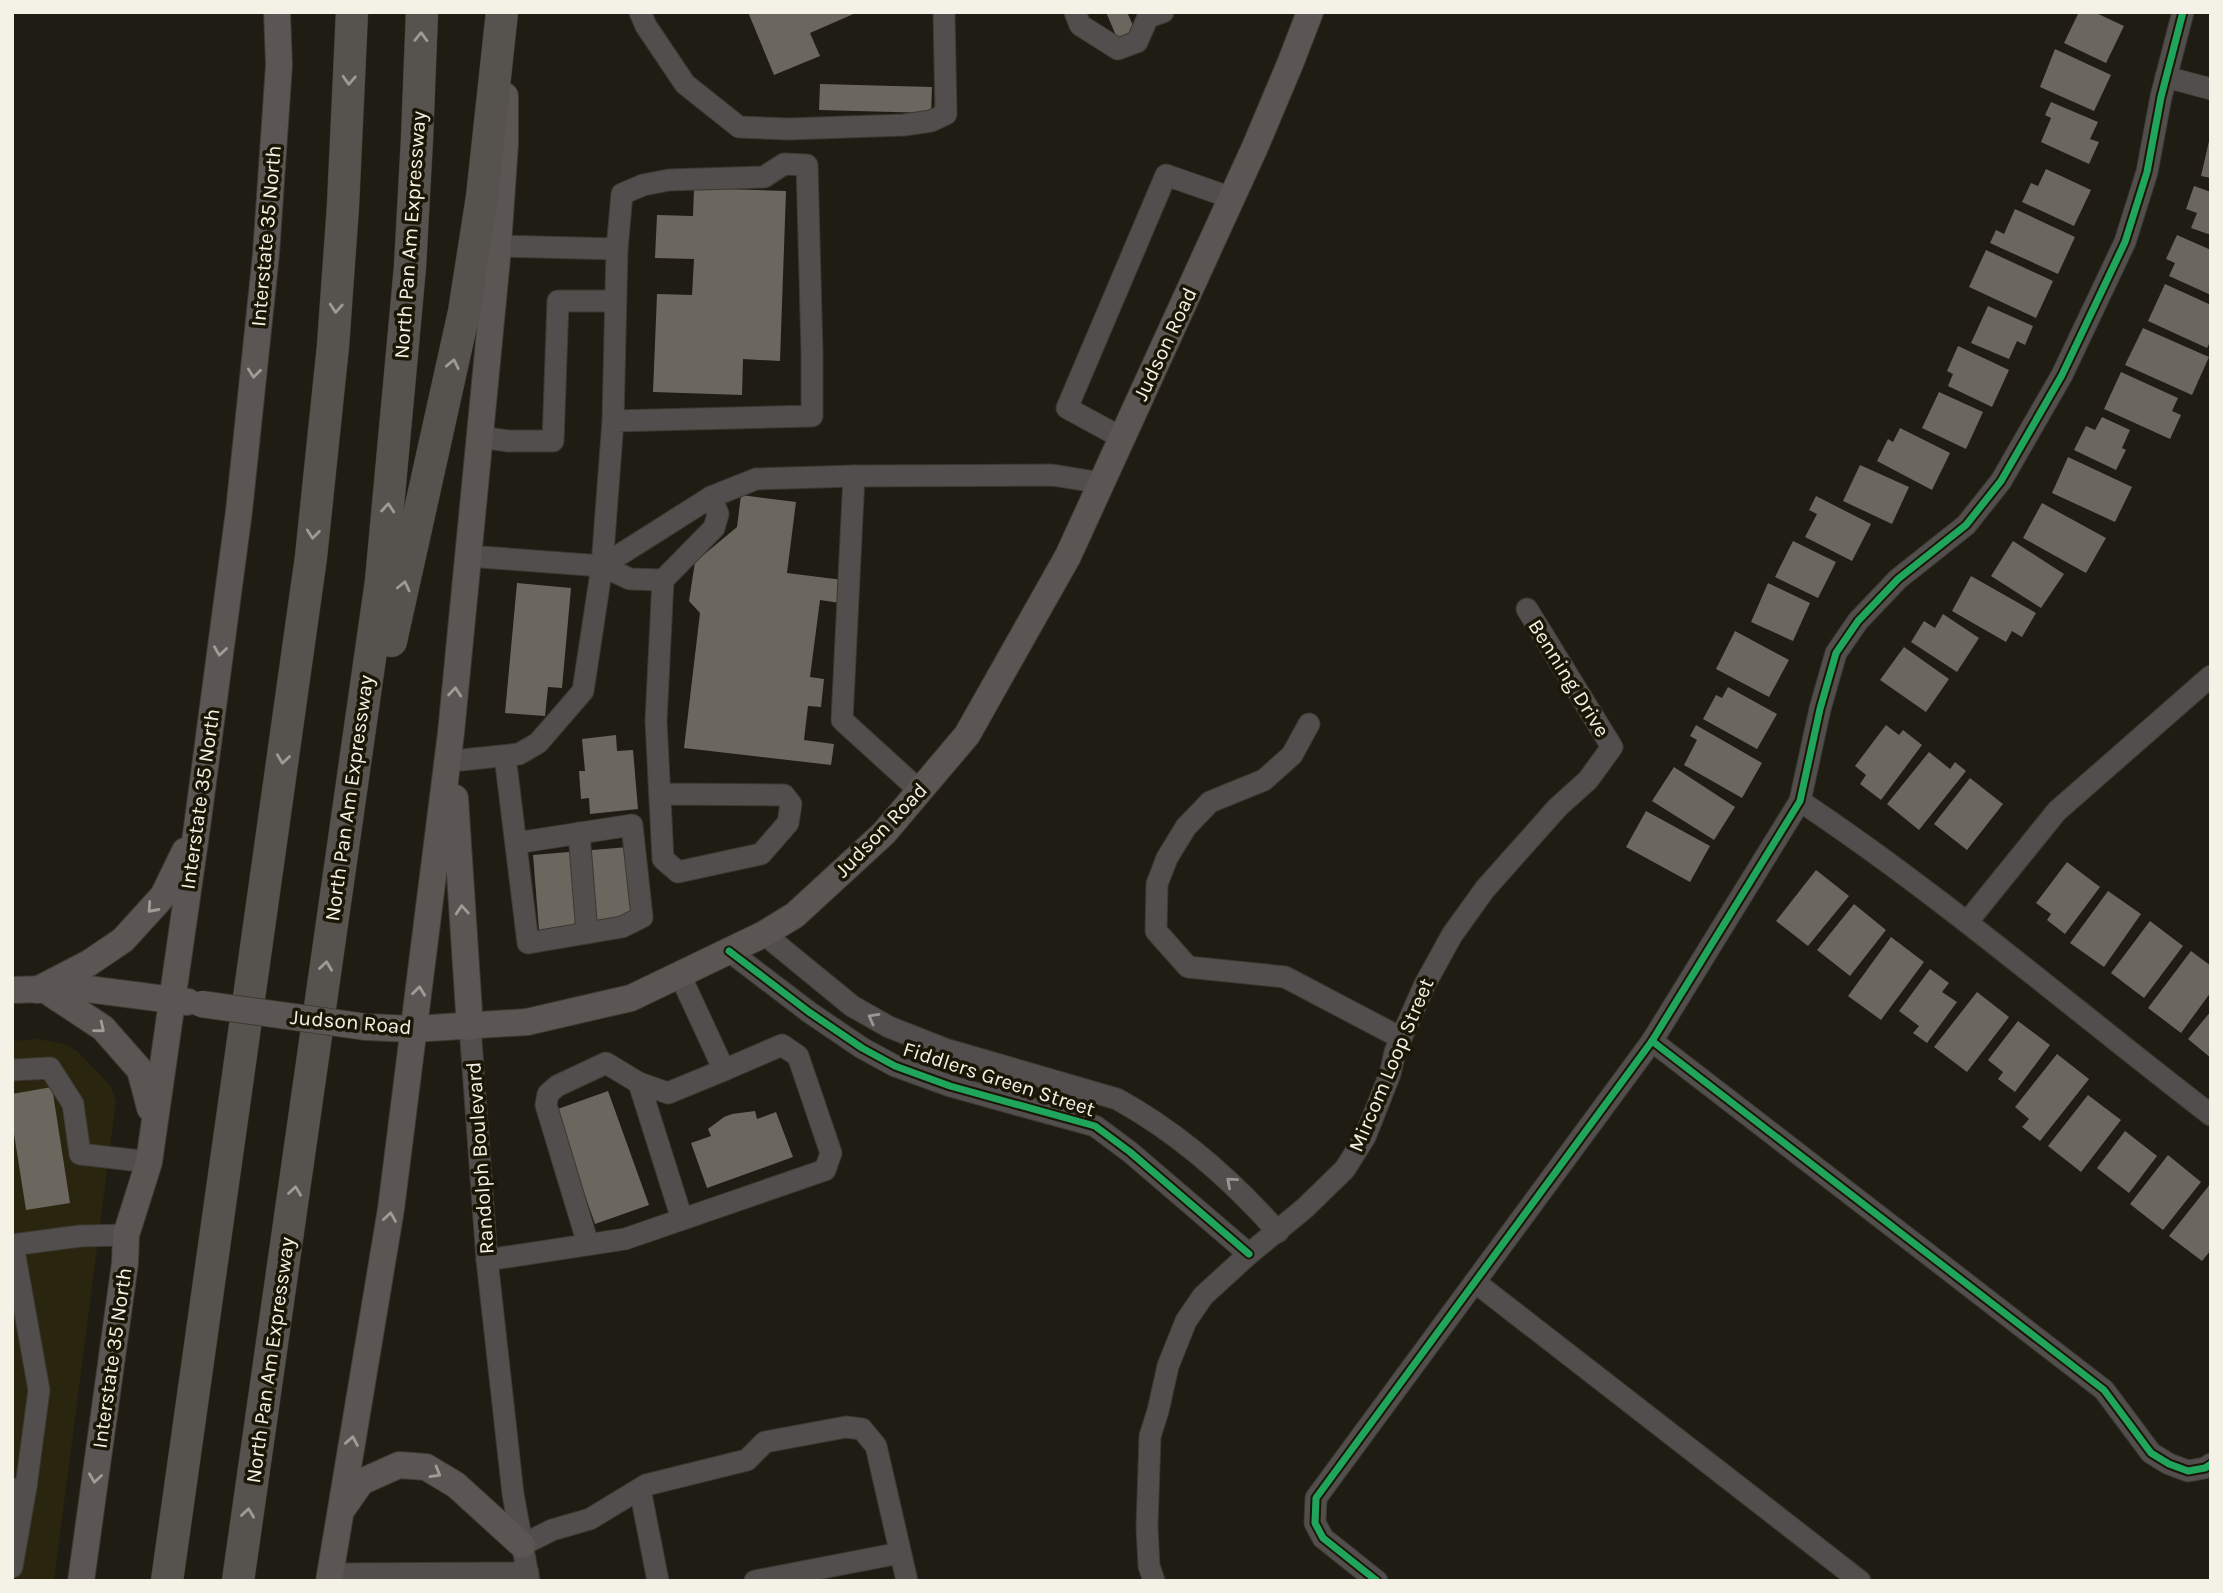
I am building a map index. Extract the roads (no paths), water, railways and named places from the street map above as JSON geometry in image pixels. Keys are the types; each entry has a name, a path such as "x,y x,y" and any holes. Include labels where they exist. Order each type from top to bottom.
{"highway":[{"path":"167,1581 311,557 333,346 352,12"},
{"name":"North Pan Am Expressway","path":"238,1581 382,568 410,267 422,12"},
{"path":"342,843 412,550 464,312 480,209 504,12"}],"main road":[{"name":"Interstate 35 North","path":"81,1581 127,1235 149,1162 239,511 266,254 279,65 277,12"},
{"path":"329,1577 391,1209 451,733 498,246 505,144 504,12"},
{"name":"Judson Road","path":"31,990 80,988 366,1027 414,1029 527,1022 631,998 764,934 795,915 884,833 967,735 1068,556 1232,198 1310,12"},
{"name":"Randolph Boulevard","path":"451,733 470,1027"},
{"path":"31,990 89,963 123,940 163,896 197,827"},
{"path":"31,990 103,1028 140,1070 153,1124"},
{"path":"340,1513 361,1482 399,1465 426,1467 456,1485 522,1545"}],"street":[{"path":"640,12 646,26 685,84 739,127 789,129 904,125 931,121 946,114 944,12"},
{"path":"1075,12 1080,25 1118,49 1137,42 1148,17 1163,12"},
{"path":"1377,1581 1323,1538 1315,1523 1316,1498 1652,1041 1800,801 1820,709 1836,653 1858,621 1898,579 1966,525 2001,481 2062,375 2125,242 2147,172 2166,77 2183,12"},
{"path":"2166,77 2211,89"},
{"path":"452,761 519,754 538,743 583,691 602,566 612,421 617,249 622,194 668,180 764,177 784,164 807,165 812,416 612,421"},
{"path":"1122,438 1067,408 1166,175 1232,198"},
{"path":"498,246 617,249"},
{"path":"479,438 554,441 558,301 615,301"},
{"path":"602,566 711,497 756,479 1052,475 1102,483"},
{"path":"854,476 842,720 920,791"},
{"path":"660,794 784,796 791,804 788,823 761,854 678,872 663,859 656,721 663,580 714,528 718,514 711,497"},
{"path":"468,556 602,566 630,579 663,580"},
{"name":"Benning Drive","path":"1527,609 1612,747"},
{"path":"1968,921 2057,811 2211,676"},
{"path":"1308,724 1292,755 1264,780 1210,802 1186,827 1167,858 1157,884 1156,931 1188,967 1285,977 1401,1038"},
{"name":"Mircom Loop Street","path":"1154,1581 1149,1566 1147,1527 1150,1436 1168,1366 1186,1321 1203,1296 1345,1170 1365,1137 1401,1038 1425,984 1452,935 1485,889 1558,807 1588,780 1612,747"},
{"path":"505,755 528,943 622,927 642,917 632,825 516,843"},
{"path":"1800,801 1852,835 1968,921 2211,1115"},
{"path":"579,833 587,933"},
{"name":"Fiddlers Green Street","path":"764,934 852,1006 889,1027 945,1049 1117,1099 1141,1112 1179,1137 1236,1186 1278,1231"},
{"name":"Fiddlers Green Street","path":"729,951 809,1012 862,1048 895,1066 950,1086 1095,1126 1130,1152 1249,1254"},
{"path":"681,975 724,1070"},
{"name":"Randolph Boulevard","path":"470,1027 487,1260 513,1494 528,1577"},
{"path":"1652,1041 2104,1390 2151,1453 2188,1471 2211,1464"},
{"path":"487,1260 625,1239 825,1170 831,1153 798,1056 782,1045 668,1093 639,1083 606,1063 557,1086 548,1094 546,1105 587,1244"},
{"path":"12,1070 50,1068 73,1104 79,1154 149,1162"},
{"path":"639,1083 682,1219"},
{"path":"12,1567 19,1489 39,1390 13,1245 80,1236 127,1235"},
{"path":"1475,1282 1860,1581"},
{"path":"522,1545 552,1530 590,1519 646,1486 747,1460 765,1442 846,1427 862,1429 876,1446 907,1581"},
{"path":"640,1489 658,1581"},
{"path":"755,1581 900,1553"},
{"path":"329,1577 528,1577"}]}
